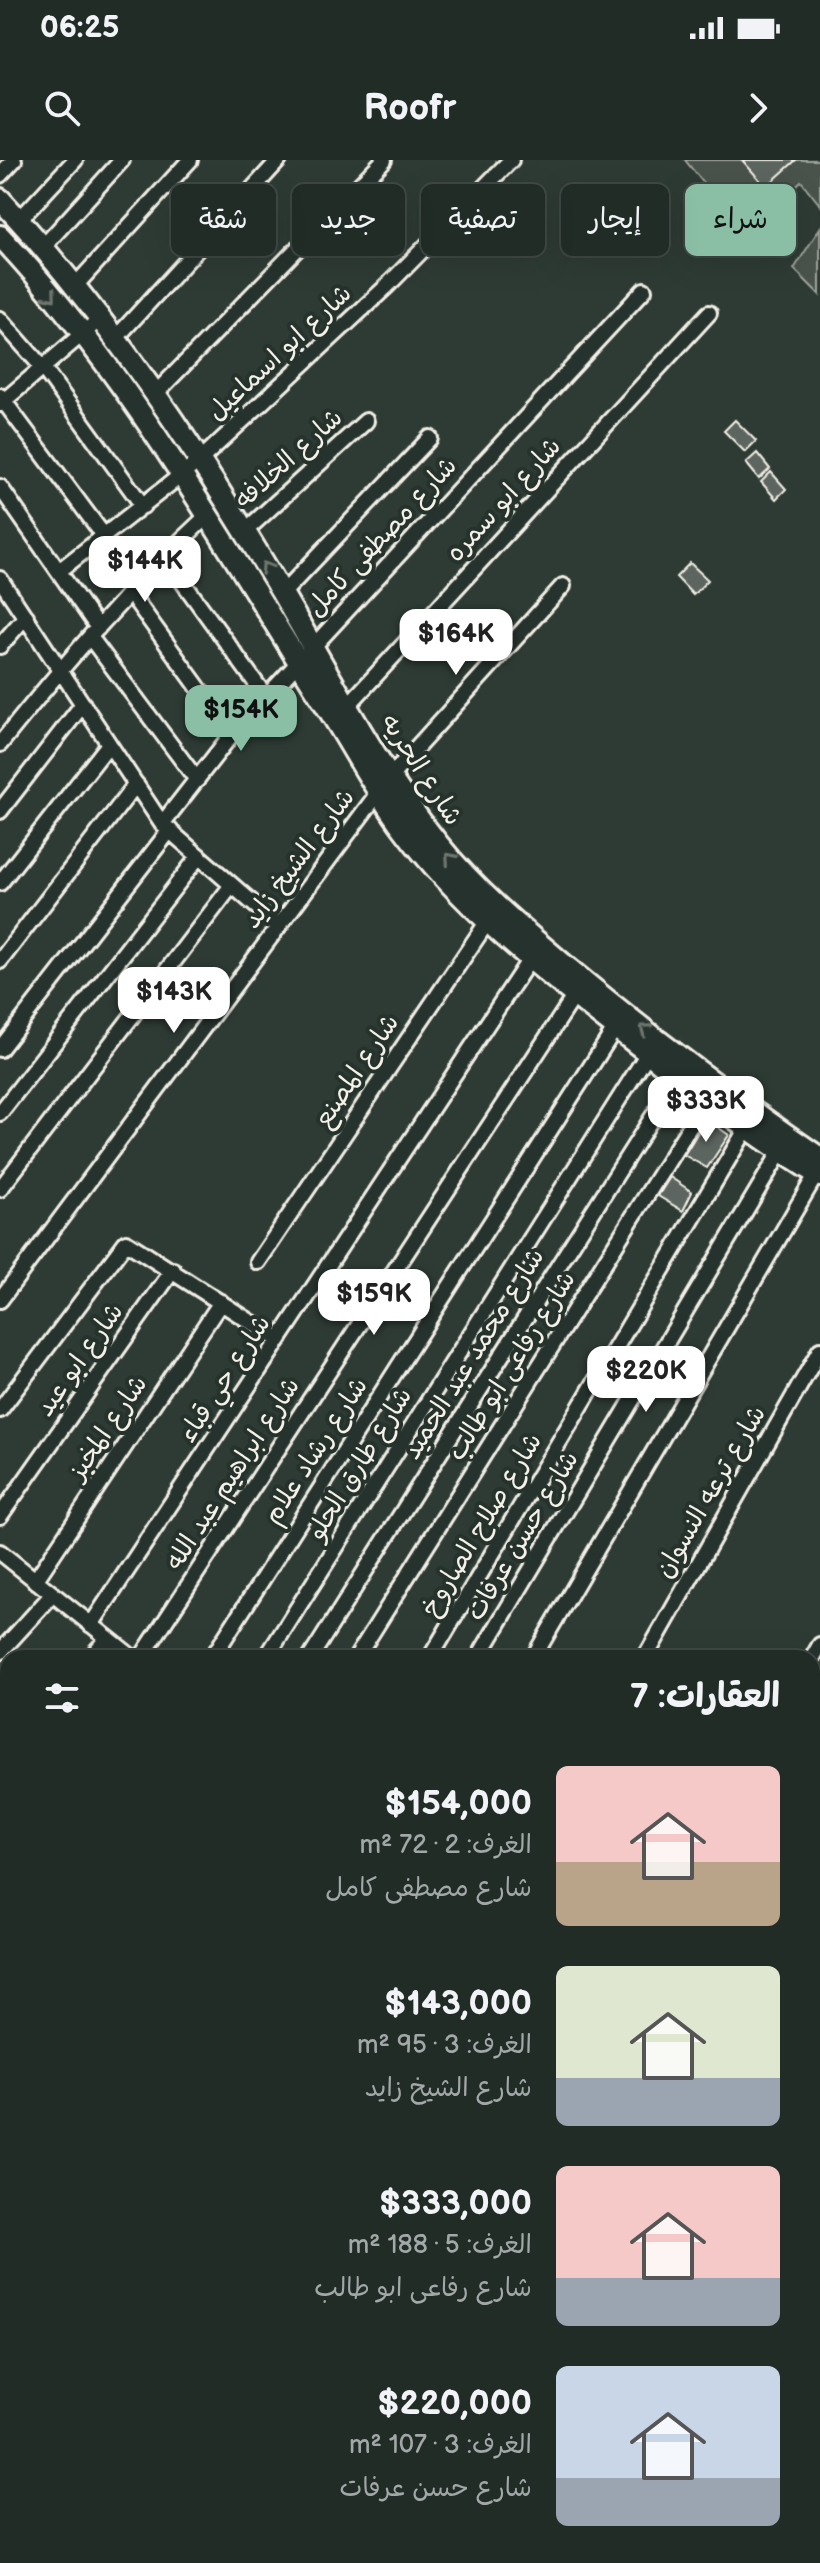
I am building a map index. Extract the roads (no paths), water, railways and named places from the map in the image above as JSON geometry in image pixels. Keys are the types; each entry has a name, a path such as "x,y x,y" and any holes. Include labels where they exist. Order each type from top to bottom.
{"main road":[{"name":"شارع الحريه","path":"0,199 101,318 155,394 282,594 312,647 342,713 384,785 439,846 492,915 530,959 678,1077 781,1151 819,1169"},
{"name":"شارع الحريه","path":"0,236 82,333 208,515 298,662 342,713"},
{"name":"شارع الحريه","path":"492,915 625,1014 819,1169"}],"street":[{"path":"0,175 14,160"},
{"path":"19,220 75,160"},
{"path":"43,247 122,160"},
{"path":"75,286 190,160"},
{"path":"116,338 279,160"},
{"path":"155,394 384,160"},
{"name":"شارع ابو اسماعيل","path":"59,571 199,461 386,287 511,160"},
{"name":"شارع مصطفى كامل","path":"0,1049 232,734 644,290"},
{"name":"شارع ابو سمره","path":"342,713 709,313"},
{"path":"101,318 1,400 104,536"},
{"path":"0,319 43,368 143,506"},
{"name":"شارع الخلافه","path":"244,532 366,421"},
{"path":"282,594 430,438"},
{"path":"0,487 59,571 94,632 197,780"},
{"path":"0,744 94,632 164,556 208,515"},
{"path":"164,556 266,697"},
{"path":"0,579 166,827 279,926"},
{"name":"شارع الشيخ زايد","path":"0,1300 384,785 563,586"},
{"path":"130,593 232,734"},
{"path":"0,646 26,616"},
{"path":"0,811 83,704"},
{"path":"0,883 109,744"},
{"path":"0,961 136,784"},
{"path":"0,1113 199,856"},
{"path":"0,1189 232,885"},
{"name":"شارع المصنع","path":"258,1262 492,915"},
{"name":"شارع حي قباء","path":"91,1625 530,959"},
{"name":"شارع ابراهيم عبد الله","path":"146,1650 575,995"},
{"name":"شارع رشاد علام","path":"217,1650 616,1027"},
{"name":"شارع طارق الحلو","path":"271,1650 648,1053"},
{"name":"شارع محمد عبد الحميد","path":"315,1650 678,1077"},
{"name":"شارع رفاعى ابو طالب","path":"361,1650 707,1099"},
{"name":"شارع صلاح الصاروخ","path":"435,1650 747,1128"},
{"name":"شارع حسن عرفات","path":"483,1650 781,1151"},
{"path":"538,1650 819,1169"},
{"path":"0,1410 119,1246 130,1242 279,1340"},
{"name":"شارع ابو عيد","path":"0,1516 173,1270"},
{"name":"شارع المخبز","path":"35,1581 221,1302"},
{"name":"شارع ترعه النسوان","path":"650,1650 820,1350"},
{"path":"0,1552 123,1650"},
{"path":"2,1650 52,1595"},
{"path":"97,1650 108,1638"}]}
